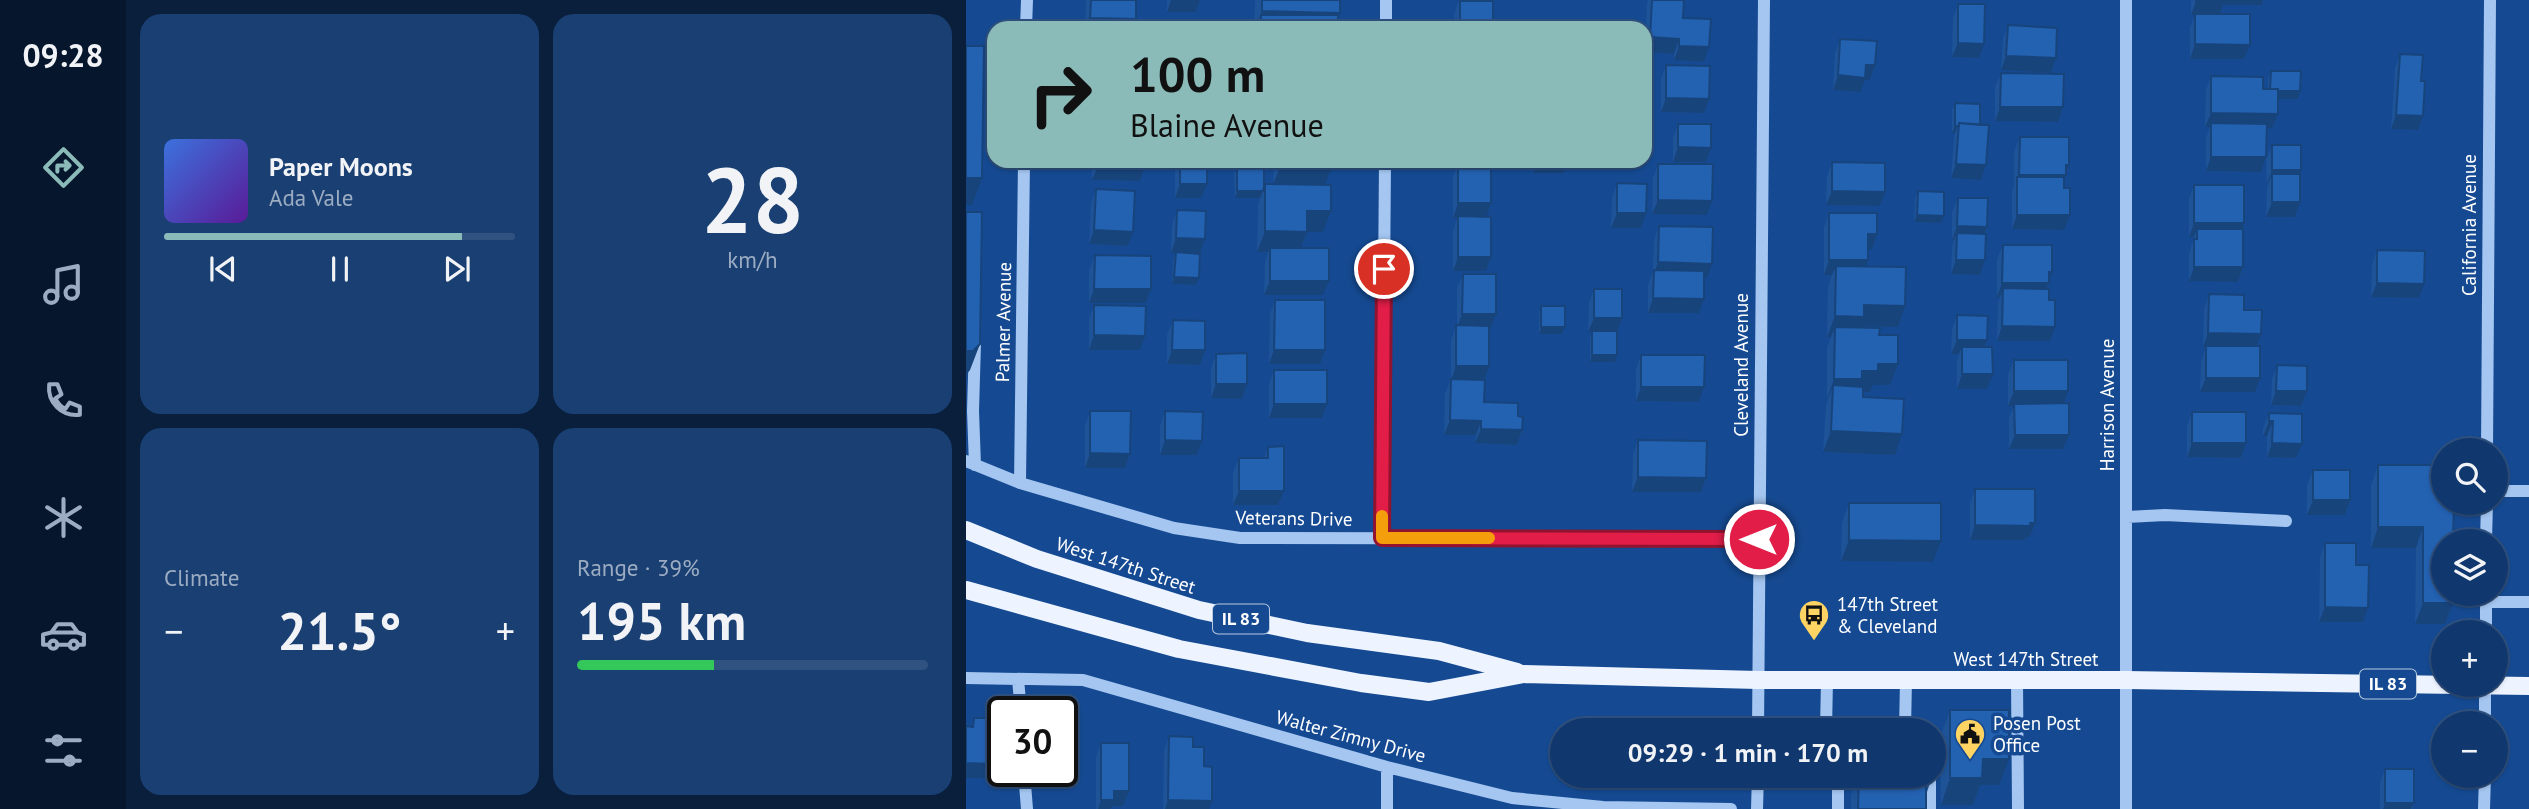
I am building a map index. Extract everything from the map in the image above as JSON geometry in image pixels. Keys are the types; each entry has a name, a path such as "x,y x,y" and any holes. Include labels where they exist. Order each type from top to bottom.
{"main road":[{"name":"West 147th Street","path":"966,530 1037,559 1199,610 1307,632 1438,651 1524,674"},
{"name":"West 147th Street","path":"966,590 1179,649 1362,683 1429,692 1524,674 1758,680 2126,680 2431,684"},
{"name":"West 147th Street","path":"2508,685 2529,685"}],"street":[{"path":"1027,0 1027,21"},
{"path":"1386,0 1386,21"},
{"name":"Cleveland Avenue","path":"1758,718 1763,0"},
{"name":"Harrison Avenue","path":"2126,0 2126,809"},
{"name":"California Avenue","path":"2487,438 2490,0"},
{"name":"Palmer Avenue","path":"1020,483 1024,168"},
{"path":"1382,538 1385,168"},
{"path":"971,463 970,410 976,327"},
{"name":"Veterans Drive","path":"971,463 1020,483 1187,530 1240,538 1759,539"},
{"path":"2508,491 2529,491"},
{"path":"2127,517 2165,515 2286,521"},
{"path":"2508,600 2529,601"},
{"name":"Walter Zimny Drive","path":"966,678 1083,680 1388,767 1512,798 1571,806 1731,809"},
{"path":"1018,679 1020,696"},
{"path":"1826,718 1827,680"},
{"path":"1905,718 1906,680"},
{"path":"2017,680 2018,809"},
{"path":"1387,809 1388,767"},
{"path":"1025,787 1027,809"},
{"path":"1757,809 1758,788"},
{"path":"1838,788 1838,809"},
{"path":"1927,788 1930,809"},
{"path":"2484,809 2485,788"}],"building":[{"path":"1091,0 1136,0 1136,19 1090,18"},
{"path":"1262,0 1340,0 1340,13 1262,11"},
{"path":"1652,0 1684,0 1683,18 1711,19 1709,47 1679,46 1679,39 1652,37"},
{"path":"1460,1 1493,1 1493,21 1460,21"},
{"path":"1958,4 1985,4 1984,44 1958,43"},
{"path":"2195,14 2250,14 2250,45 2195,44"},
{"path":"1261,15 1338,15 1338,21 1261,21"},
{"path":"2008,25 2057,28 2056,58 2006,56"},
{"path":"1840,39 1877,41 1875,65 1866,65 1865,78 1838,75"},
{"path":"966,46 984,46 982,178 966,178"},
{"path":"2400,54 2423,55 2423,116 2396,115"},
{"path":"1666,65 1710,66 1709,99 1666,98"},
{"path":"2271,71 2301,71 2300,91 2270,89"},
{"path":"2001,73 2064,74 2063,107 2000,107"},
{"path":"2211,76 2263,77 2263,89 2278,89 2278,114 2211,113"},
{"path":"1955,103 1980,104 1980,125 1959,123 1959,126 1955,126"},
{"path":"1959,123 1989,125 1986,165 1956,164"},
{"path":"2211,123 2267,124 2266,157 2211,157"},
{"path":"1678,124 1711,124 1711,148 1678,147"},
{"path":"2020,137 2069,137 2069,165 2066,165 2066,175 2019,175"},
{"path":"2272,145 2301,145 2301,170 2272,170"},
{"path":"1832,162 1885,163 1885,192 1832,191"},
{"path":"1658,164 1713,164 1712,201 1658,200"},
{"path":"1180,168 1207,168 1207,184 1180,184"},
{"path":"1237,168 1264,168 1263,191 1237,191"},
{"path":"1279,168 1330,168 1330,171"},
{"path":"1458,168 1491,168 1491,203 1458,203"},
{"path":"2272,174 2300,174 2300,202 2272,202"},
{"path":"2017,177 2064,177 2064,188 2070,188 2070,215 2017,215"},
{"path":"1617,183 1647,184 1646,213 1617,213"},
{"path":"1265,184 1331,185 1331,211 1307,211 1307,232 1265,231"},
{"path":"2194,185 2244,185 2244,223 2194,223"},
{"path":"1096,189 1135,191 1133,232 1094,230"},
{"path":"1918,191 1944,192 1944,216 1917,215"},
{"path":"1958,198 1988,198 1987,227 1957,226"},
{"path":"1177,210 1206,211 1205,239 1176,238"},
{"path":"966,212 982,212 980,344 973,351 966,351"},
{"path":"1829,213 1877,213 1877,234 1868,234 1868,260 1829,260"},
{"path":"1458,216 1491,217 1491,257 1458,257"},
{"path":"1659,226 1713,227 1712,264 1658,262"},
{"path":"2197,229 2243,229 2243,267 2194,267 2194,239 2197,239"},
{"path":"1957,233 1986,234 1985,260 1956,260"},
{"path":"2003,245 2052,245 2052,272 2049,272 2049,283 2002,283"},
{"path":"1270,248 1329,248 1329,281 1270,281"},
{"path":"2377,250 2425,251 2424,284 2377,283"},
{"path":"1176,252 1200,254 1199,278 1174,277"},
{"path":"1095,255 1151,256 1151,289 1094,289"},
{"path":"1836,266 1906,267 1905,306 1864,305 1864,317 1835,316"},
{"path":"1654,270 1704,271 1704,299 1653,298"},
{"path":"1463,274 1496,274 1496,314 1462,314"},
{"path":"2003,288 2049,289 2049,300 2055,300 2055,327 2002,326"},
{"path":"1594,289 1622,289 1622,318 1594,318"},
{"path":"2209,294 2244,295 2244,310 2262,310 2261,334 2208,333"},
{"path":"1275,300 1325,300 1325,350 1274,350"},
{"path":"1094,305 1146,306 1145,336 1094,335"},
{"path":"1541,306 1565,306 1565,327 1541,327"},
{"path":"1957,315 1988,316 1987,340 1957,340"},
{"path":"1173,320 1205,321 1205,350 1172,350"},
{"path":"1456,325 1489,326 1489,366 1456,366"},
{"path":"1835,327 1880,328 1879,335 1898,335 1898,364 1878,364 1878,371 1862,371 1862,379 1834,379"},
{"path":"1592,331 1617,331 1617,355 1592,355"},
{"path":"2206,346 2260,346 2260,378 2206,378"},
{"path":"1962,347 1992,347 1993,374 1962,374"},
{"path":"1247,353 1247,384 1216,384 1216,354"},
{"path":"1641,355 1705,355 1704,387 1641,387"},
{"path":"2014,360 2068,360 2068,391 2014,391"},
{"path":"2277,365 2307,366 2307,391 2276,391"},
{"path":"1274,370 1327,370 1327,404 1274,404"},
{"path":"1451,379 1485,380 1484,402 1518,403 1518,416 1523,417 1522,430 1481,429 1481,421 1450,420"},
{"path":"1833,385 1863,387 1863,397 1904,399 1902,434 1831,431"},
{"path":"2069,403 2069,435 2015,435 2014,404"},
{"path":"1090,411 1131,411 1130,454 1090,453"},
{"path":"1165,411 1203,412 1202,441 1165,440"},
{"path":"2192,412 2246,412 2246,443 2192,443"},
{"path":"2269,413 2302,414 2302,444 2272,443 2273,421 2269,421"},
{"path":"1638,440 1707,441 1706,478 1638,477"},
{"path":"1284,446 1284,491 1239,491 1239,458 1268,458 1268,447"},
{"path":"2378,465 2431,465 2431,515 2454,515 2453,529 2431,529 2431,603 2423,603 2423,527 2378,527"},
{"path":"2313,470 2350,470 2350,500 2313,500"},
{"path":"1975,489 2035,489 2035,523 2030,523 2031,526 1975,525"},
{"path":"1849,503 1941,503 1941,541 1849,540"},
{"path":"2325,543 2356,543 2356,565 2369,565 2368,608 2325,607"},
{"path":"1950,710 2009,710 2009,759 1983,759 1982,778 1950,778"},
{"path":"974,718 987,718 987,764 966,763 966,726 973,727"},
{"path":"1169,736 1193,737 1193,747 1204,747 1204,766 1212,767 1212,801 1168,800"},
{"path":"1101,743 1129,743 1129,791 1114,791 1114,800 1101,800"},
{"path":"2385,769 2414,769 2414,803 2385,803"},
{"path":"1859,788 1926,788 1926,809 1858,809"}],"slow traffic":[{"path":"1382,516 1382,538 1489,538"}],"place":[{"name":"147th Street & Cleveland","path":"1814,642"},
{"name":"Posen Post Office","path":"1970,761"}],"route":[{"path":"1384,269 1382,538 1759,539"}]}
